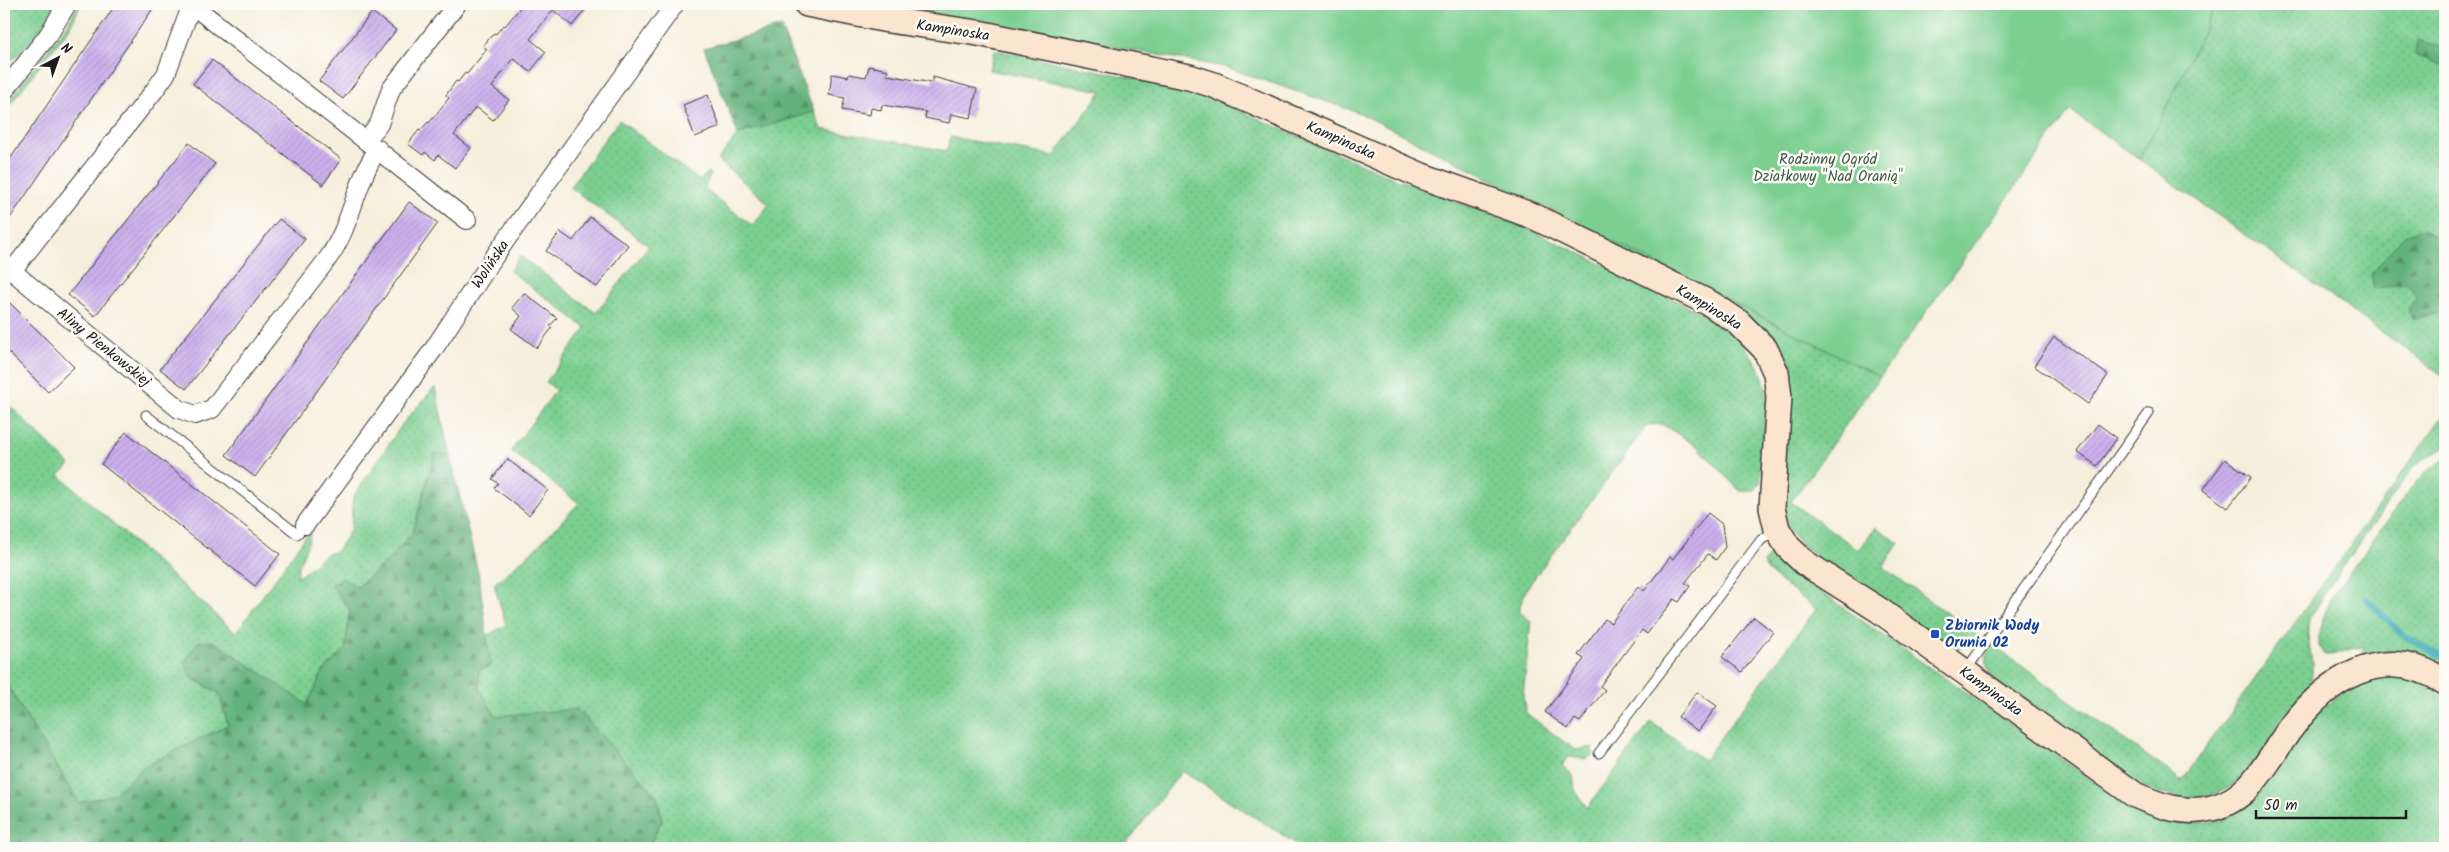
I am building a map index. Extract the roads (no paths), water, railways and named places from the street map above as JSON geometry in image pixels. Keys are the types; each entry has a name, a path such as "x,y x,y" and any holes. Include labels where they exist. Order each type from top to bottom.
{"street":[{"path":"4,91 49,34 67,4"},
{"path":"191,4 467,220"},
{"name":"Aliny Pienkowskiej","path":"191,4 166,74 8,268 178,409 195,415 212,409 339,244 391,89 457,4"},
{"name":"Wolińska","path":"305,525 433,350 496,254 675,4"},
{"name":"Kampinoska","path":"807,4 888,20 978,33 1214,85 1422,176 1533,216 1711,304 1738,322 1758,340 1771,360 1776,373 1779,397 1772,508 1778,529 1788,546 1805,562 1879,610 2135,795 2168,807 2184,810 2214,808 2230,800 2260,776 2286,734 2308,709 2333,687 2359,672 2385,664 2403,664 2422,669 2445,682"}],"lane":[{"path":"1964,672 2149,413"},
{"path":"146,415 297,534 305,525"},
{"path":"1599,753 1761,540 1778,529"}],"waterway":[{"path":"2366,599 2404,636 2445,658"}],"place":[{"name":"Zbiornik Wody Orunia 02","path":"1935,634"}],"park label":[{"name":"Rodzinny Ogród Działkowy \"Nad Oranią\"","path":"1828,168"}]}
